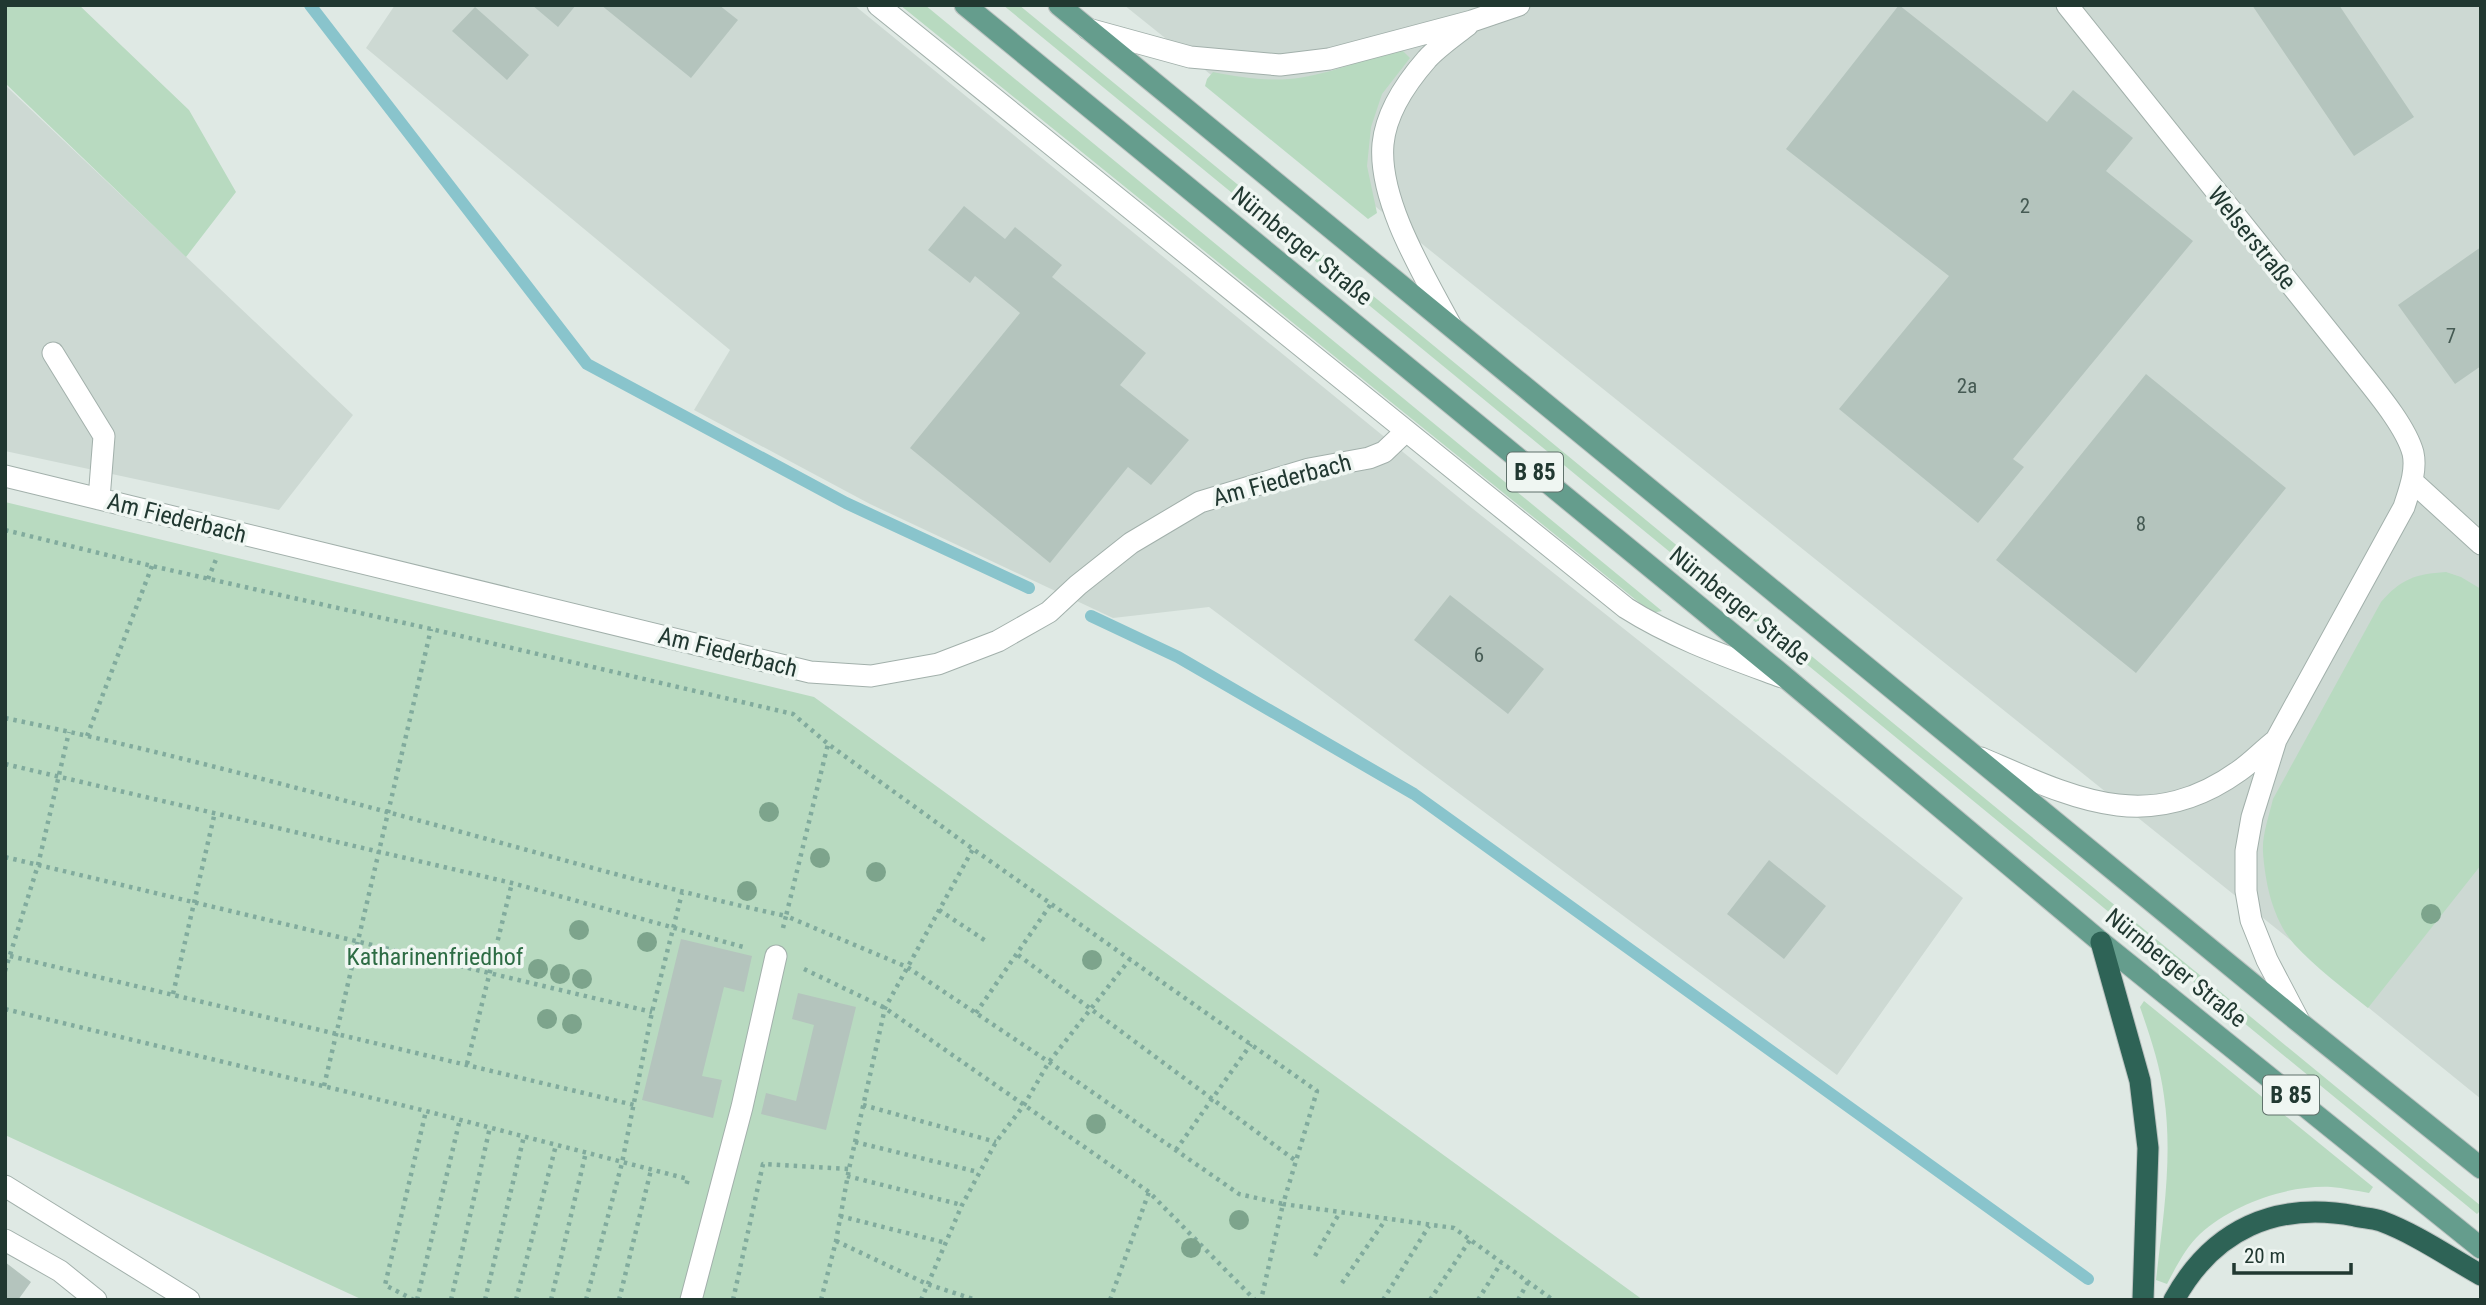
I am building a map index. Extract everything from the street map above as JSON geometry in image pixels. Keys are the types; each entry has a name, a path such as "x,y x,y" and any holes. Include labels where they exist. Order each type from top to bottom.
{"highway":[{"path":"2101,942 2140,1081 2148,1148 2143,1300"},
{"path":"2174,1300 2208,1253 2234,1233 2285,1213 2329,1211 2380,1221 2420,1240 2481,1275"}],"main road":[{"name":"Nürnberger Straße","path":"965,5 1786,678 2101,942 2481,1248"},
{"name":"Nürnberger Straße","path":"1059,5 2481,1168"}],"street":[{"path":"878,5 1626,608 1655,627 1786,678"},
{"path":"1088,29 1190,57 1280,65 1329,59 1472,21 1519,5"},
{"name":"Welserstraße","path":"2067,5 2385,405 2407,438 2413,455 2412,481 2404,508 2276,740 2252,817 2246,851 2246,891 2251,920 2267,960 2299,1021"},
{"path":"1450,324 1412,252 1393,207 1385,174 1383,146 1388,122 1402,91 1428,58 1472,21"},
{"path":"53,353 104,436 99,499"},
{"name":"Am Fiederbach","path":"5,476 810,672 871,676 938,664 998,641 1049,612 1131,543 1200,502 1308,469 1369,458 1384,452 1405,432"},
{"path":"2412,481 2481,544"},
{"name":"Welserstraße","path":"1974,755 2060,792 2098,803 2141,807 2179,802 2208,790 2239,771 2276,740"},
{"path":"691,1300 742,1107 776,956"},
{"path":"5,1185 189,1300"},
{"path":"5,1240 60,1271 96,1300"}],"path":[{"path":"5,530 793,714 828,744 973,849 1317,1091 1283,1204 1261,1300"},
{"path":"87,736 152,566"},
{"path":"324,1086 431,629"},
{"path":"5,718 390,812 682,893 786,916 907,967 1239,1194 1283,1204 1454,1228 1553,1300"},
{"path":"5,971 38,865 69,732"},
{"path":"776,956 828,744"},
{"path":"5,764 512,883 776,956 885,1008 1149,1192 1255,1300"},
{"path":"173,994 215,812"},
{"path":"821,1300 885,1008 973,849"},
{"path":"5,857 652,1012"},
{"path":"467,1064 512,883"},
{"path":"586,1300 622,1163 652,1012 682,893"},
{"path":"976,1013 1051,904"},
{"path":"939,910 986,941"},
{"path":"1018,955 1296,1161"},
{"path":"10,956 634,1105"},
{"path":"921,1300 962,1205 996,1142 1024,1105 1049,1062 1130,959"},
{"path":"5,1010 460,1119 688,1179 685,1192"},
{"path":"1176,1150 1251,1044"},
{"path":"863,1105 996,1142"},
{"path":"426,1111 385,1285 416,1300 460,1119"},
{"path":"451,1300 490,1127"},
{"path":"485,1300 524,1136"},
{"path":"855,1142 978,1172"},
{"path":"516,1300 556,1144"},
{"path":"551,1300 586,1152"},
{"path":"733,1300 763,1164 849,1168"},
{"path":"619,1300 651,1170"},
{"path":"847,1176 962,1205"},
{"path":"1110,1300 1149,1192"},
{"path":"1315,1256 1340,1212"},
{"path":"840,1216 946,1243"},
{"path":"1342,1283 1386,1219"},
{"path":"1383,1300 1429,1226"},
{"path":"1430,1300 1470,1240"},
{"path":"836,1241 927,1284 976,1300"},
{"path":"1478,1300 1502,1263"},
{"path":"1518,1300 1528,1282"}],"shaded area":[{"path":"395,5 854,5 1468,505 1963,898 1837,1075 1209,607 1113,618 870,504 694,410 730,350 366,48"},
{"path":"1124,5 2481,5 2481,1099 2321,969 2293,942"},
{"path":"5,85 353,415 279,510 5,451"}],"green space":[{"path":"5,5 79,5 189,110 236,192 186,257 5,83"},
{"path":"900,5 925,5 1662,611 1652,613"},
{"path":"1003,5 1019,5 2481,1206 2481,1210 2477,1214"},
{"path":"1399,47 1410,58 1382,94 1371,127 1367,166 1377,213 1368,219 1205,86 1213,72 1261,79 1301,78 1345,67"},
{"name":"Katharinenfriedhof","path":"5,502 814,697 1643,1300 363,1300 5,1135"},
{"path":"2446,572 2481,589 2481,865 2368,1008 2311,961 2294,944 2281,924 2268,888 2263,852 2265,832 2273,799 2381,602 2409,579"},
{"path":"2144,1001 2373,1187 2369,1193 2336,1187 2314,1187 2261,1198 2228,1214 2200,1234 2186,1251 2167,1284 2156,1280 2168,1142 2160,1073 2140,1007"}],"building":[{"path":"532,5 576,5 558,27"},
{"path":"601,5 719,5 738,20 691,78"},
{"path":"1899,5 2047,122 2073,90 2133,138 2106,171 2193,241 2013,459 2024,467 1978,523 1839,409 1949,276 1786,149"},
{"path":"2252,5 2339,5 2414,117 2354,156"},
{"path":"475,7 529,55 507,80 452,31"},
{"path":"964,206 1005,239 1015,227 1062,265 1052,277 1146,353 1120,385 1189,440 1151,485 1128,467 1050,563 910,448 1020,313 975,276 970,283 928,250"},
{"path":"2481,247 2481,366 2455,384 2398,305"},
{"path":"2146,374 2286,488 2136,673 1996,560"},
{"path":"1450,595 1544,669 1508,714 1414,640"},
{"path":"1769,860 1826,906 1784,959 1727,914"},
{"path":"681,939 752,956 744,992 724,987 702,1076 722,1080 713,1118 642,1100"},
{"path":"798,993 856,1007 826,1130 761,1114 766,1093 796,1101 814,1025 792,1019"},
{"path":"5,1262 31,1282 18,1300 5,1300"}],"waterway":[{"path":"310,5 587,364 846,503 1029,588"},
{"path":"1091,616 1178,657 1414,794 2088,1279"}]}
